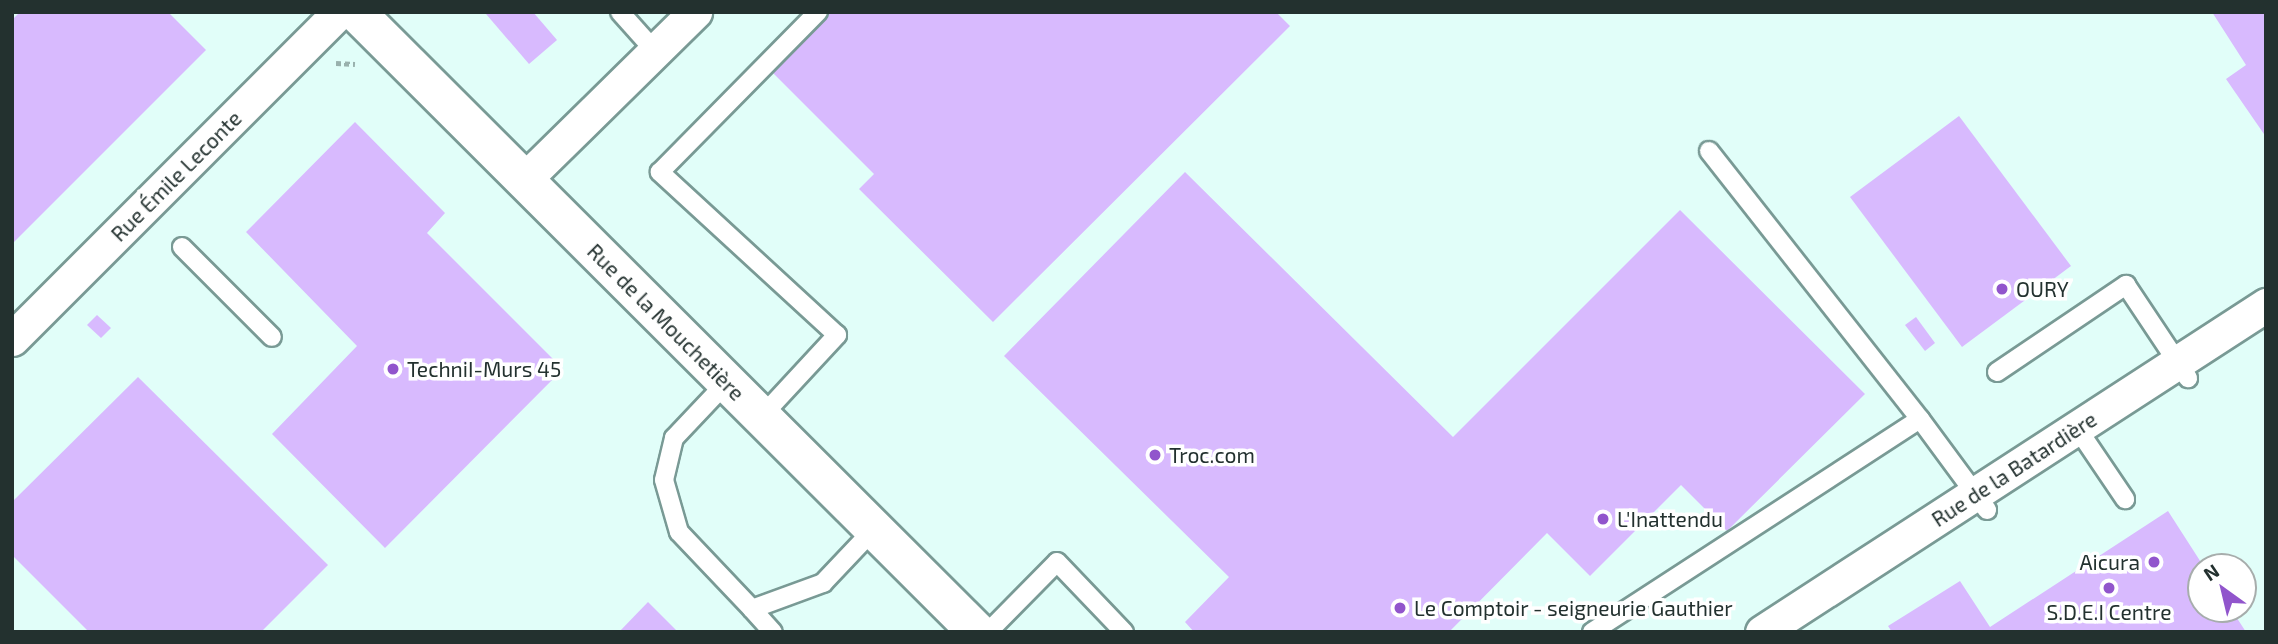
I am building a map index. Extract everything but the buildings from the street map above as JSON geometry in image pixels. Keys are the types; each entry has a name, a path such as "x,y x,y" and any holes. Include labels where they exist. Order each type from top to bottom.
{"street":[{"name":"Rue Émile Leconte","path":"12,339 339,12"},
{"name":"Rue de la Mouchetière","path":"356,12 975,630"},
{"path":"524,180 695,12"},
{"name":"Rue de la Batardière","path":"1762,632 1981,502 2077,428 2183,370 2266,305"}],"lane":[{"path":"620,12 655,51"},
{"path":"761,417 837,335 660,172 818,12"},
{"path":"1709,150 1920,419 1981,502"},
{"path":"182,247 272,337"},
{"path":"1997,372 2126,285 2183,370"},
{"path":"727,382 674,438 664,480 679,532 773,632"},
{"path":"1592,632 1920,419"},
{"path":"2077,428 2124,499"},
{"path":"752,609 823,583 874,529"},
{"path":"975,630 1057,562 1124,632"}],"place":[{"name":"OURY","path":"2002,289"},
{"name":"TechniI-Murs 45","path":"393,369"},
{"name":"Troc.com","path":"1155,455"},
{"name":"L'Inattendu","path":"1603,519"},
{"name":"Aicura","path":"2154,562"},
{"name":"S.D.E.I Centre","path":"2109,588"},
{"name":"Le Comptoir - seigneurie Gauthier","path":"1400,608"}]}
